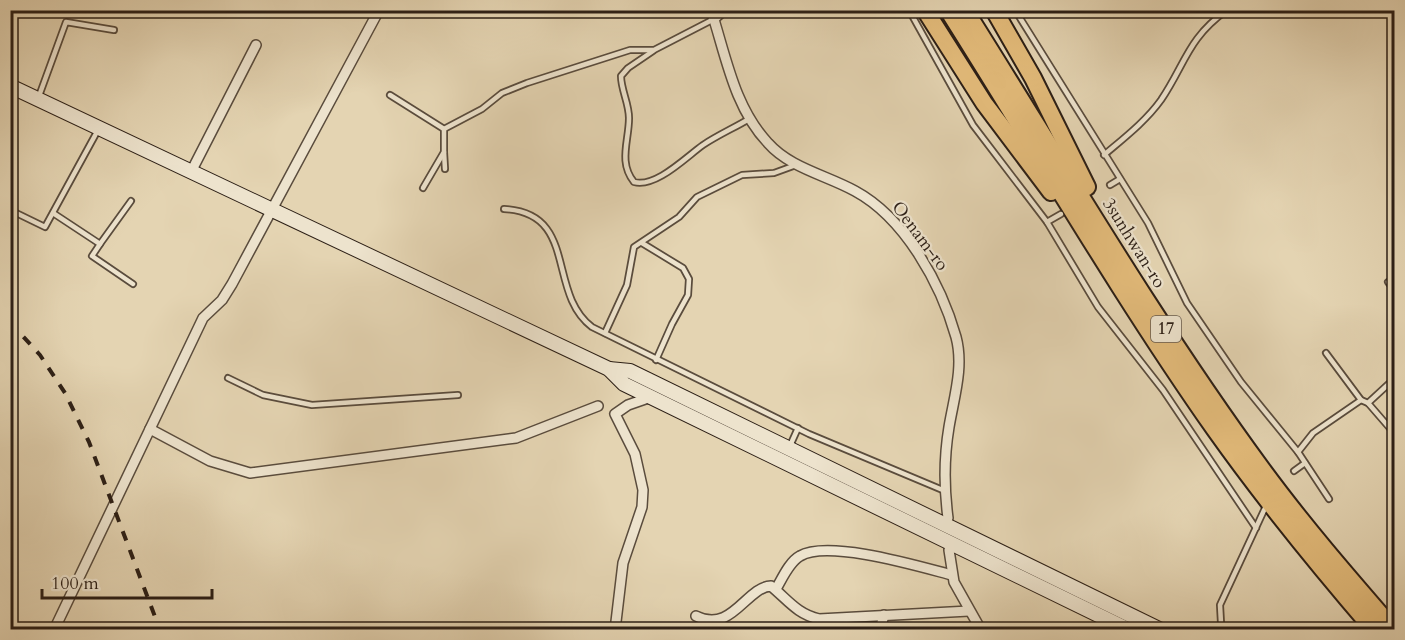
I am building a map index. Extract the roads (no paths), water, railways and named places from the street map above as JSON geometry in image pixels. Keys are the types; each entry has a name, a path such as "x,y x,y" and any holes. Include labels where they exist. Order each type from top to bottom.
{"highway":[{"path":"925,10 997,120 1123,274"},
{"name":"3sunhwan-ro","path":"948,10 1123,274 1262,469 1308,528 1394,630"},
{"name":"3sunhwan-ro","path":"965,10 1123,274 1163,352 1281,519 1374,630"},
{"path":"994,10 1033,78 1123,274"}],"street":[{"path":"54,630 203,318 232,284 379,10"},
{"path":"713,15 724,10"},
{"name":"Oenam-ro","path":"713,15 736,89 749,119 778,154 855,190 880,209 913,248 939,289 960,355 949,429 945,491 948,518"},
{"path":"192,170 256,45"},
{"path":"10,86 273,208 609,369 624,384 651,397 787,455 1161,630"},
{"path":"609,369 630,371 787,455 1129,630"},
{"path":"615,630 623,563 642,507 643,490 635,454 615,414 628,405 651,397"},
{"path":"150,429 210,461 250,473 516,438 598,406"},
{"path":"949,550 952,575 981,630"},
{"path":"776,590 792,562 800,556 817,552 888,558 952,575"},
{"path":"696,616 704,620 728,615 739,609 759,589 771,586 793,607 807,616 819,619 969,610"},
{"path":"880,630 884,615"}],"lane":[{"path":"909,10 973,125 1047,222 1098,307 1163,390 1256,528"},
{"path":"1015,10 1148,224 1187,303 1241,382 1298,452 1329,499"},
{"path":"1104,155 1146,117 1161,99 1192,44 1206,25 1227,10"},
{"path":"713,15 654,50 628,68 621,76 629,117 624,154 626,167 634,182 645,183 673,168 704,144 749,119"},
{"path":"38,99 66,22 114,30"},
{"path":"444,129 482,109 502,93 527,83 630,50 654,50"},
{"path":"390,95 444,129"},
{"path":"10,210 45,227 99,127"},
{"path":"444,129 445,169"},
{"path":"423,188 444,152"},
{"path":"605,333 627,285 634,247 679,217 697,197 742,175 774,173 797,164"},
{"path":"1110,185 1120,179"},
{"path":"131,201 92,256 133,284"},
{"path":"504,209 528,212 543,222 554,240 577,312 583,320 656,360 798,428 945,491"},
{"path":"53,213 100,244"},
{"path":"1047,222 1061,214"},
{"path":"642,243 683,268 688,279 688,295 656,360"},
{"path":"1388,282 1395,290"},
{"path":"1326,353 1361,400 1368,404 1395,433"},
{"path":"228,378 262,395 312,405 458,395"},
{"path":"1368,404 1395,379"},
{"path":"1298,452 1313,433 1361,400"},
{"path":"787,455 798,428"},
{"path":"1294,471 1305,463"},
{"path":"1225,630 1221,623 1220,605 1266,506"}],"railway":[{"path":"10,322 40,355 65,393 89,442 160,630"}]}
